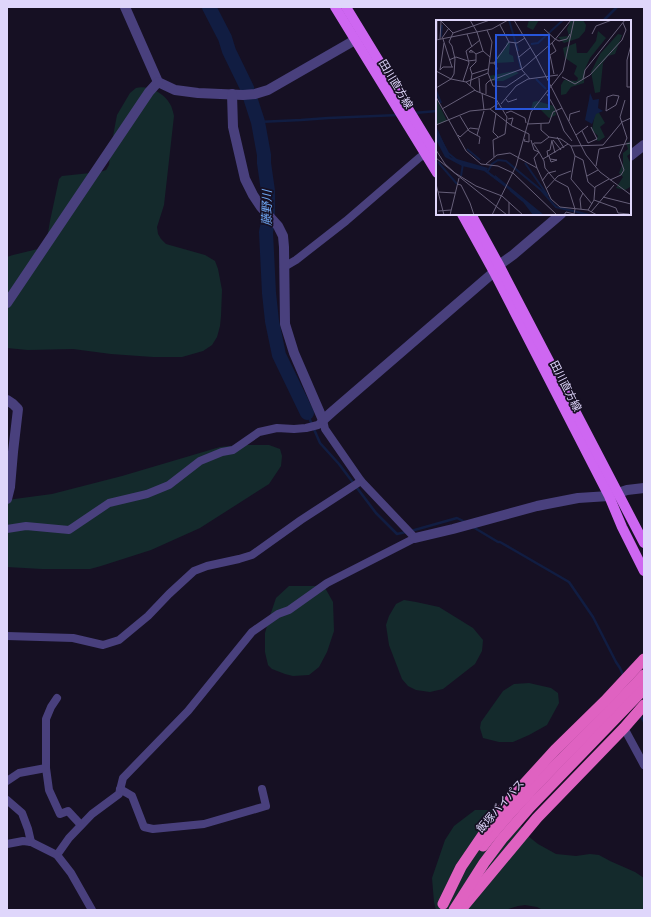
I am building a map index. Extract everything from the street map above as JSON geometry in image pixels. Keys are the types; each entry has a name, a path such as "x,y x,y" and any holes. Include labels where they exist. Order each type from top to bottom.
{"highway":[{"path":"442,907 461,867 489,826 514,795 555,750 644,659"},
{"path":"454,910 484,863 502,839 644,675"},
{"path":"595,732 644,689"},
{"path":"460,910 538,818 644,705"},
{"name":"飯塚バイパス","path":"442,907 486,843 512,811 543,777 595,732"}],"main road":[{"name":"田川直方線","path":"334,7 359,38 431,153 436,170"},
{"name":"田川直方線","path":"346,7 359,38"},
{"name":"田川直方線","path":"463,215 496,268"},
{"name":"田川直方線","path":"471,215 496,268 613,495 644,543"},
{"name":"田川直方線","path":"613,495 622,527 644,571"}],"street":[{"path":"125,7 158,82 175,90 198,93 243,95 255,94 268,90 359,38"},
{"path":"7,303 149,92 158,82"},
{"path":"232,94 233,127 245,179 253,195 261,207 278,226 283,236 285,324 294,353 323,420 325,429 361,481 415,538"},
{"path":"631,155 644,145"},
{"path":"284,267 296,260 431,153"},
{"path":"7,529 26,526 69,530 109,503 147,494 168,485 200,461 222,452 233,450 259,432 277,428 294,429 318,425 332,411 496,268 560,215"},
{"path":"7,400 18,409 10,487 7,499"},
{"path":"7,636 73,638 103,645 119,640 148,616 194,571 207,566 252,555 300,520 361,481"},
{"path":"58,855 69,838 92,814 119,794 123,778 188,711 252,632 278,614 289,610 327,583 415,538 537,506 578,498 613,495 627,490 644,488"},
{"path":"57,698 46,719 46,768 49,790 60,814 68,811 81,825"},
{"path":"624,728 644,765"},
{"path":"7,781 19,773 46,768"},
{"path":"120,789 132,796 144,827 153,829 204,824 266,806 262,789"},
{"path":"7,800 22,813 31,842"},
{"path":"7,844 23,841 31,842 58,855 71,873 92,910"}],"green space":[{"path":"136,88 146,88 160,93 164,96 172,108 174,116 164,205 157,227 158,234 166,244 205,255 215,261 222,290 220,326 217,337 212,345 203,351 182,357 153,357 111,354 73,349 28,350 7,348 7,257 42,248 47,239 59,179 62,176 106,170 109,165 117,115 130,93"},
{"path":"239,445 269,445 280,449 282,456 281,466 269,484 200,528 151,550 90,569 7,567 7,500 52,494 122,476 220,447"},
{"path":"289,586 324,586 333,602 334,631 327,652 319,667 309,675 293,676 272,669 268,665 265,652 265,633 276,598"},
{"path":"404,600 439,607 473,628 483,640 482,651 475,664 443,689 430,692 416,690 408,686 402,679 389,645 386,625 396,604"},
{"path":"529,683 551,688 558,693 559,703 547,725 513,742 499,742 483,738 480,728 481,722 503,691 514,684"},
{"path":"475,810 500,810 521,826 528,836 538,844 556,854 576,856 590,854 599,855 635,872 644,878 644,910 543,910 537,907 525,905 505,910 436,910 432,878 445,840 454,826"}],"waterway":[{"name":"藤野川","path":"209,7 225,38 229,51 247,88 258,122 264,155 268,191 268,222 266,232 272,321 279,355 307,413"},
{"path":"604,20 617,7"},
{"path":"414,113 436,111"},
{"path":"258,122 399,115"},
{"path":"307,413 320,443 339,464 376,513 397,534 406,532"},
{"path":"411,531 457,518 465,522"},
{"path":"473,527 569,582 593,617 624,677"},
{"path":"640,715 644,722"}]}
